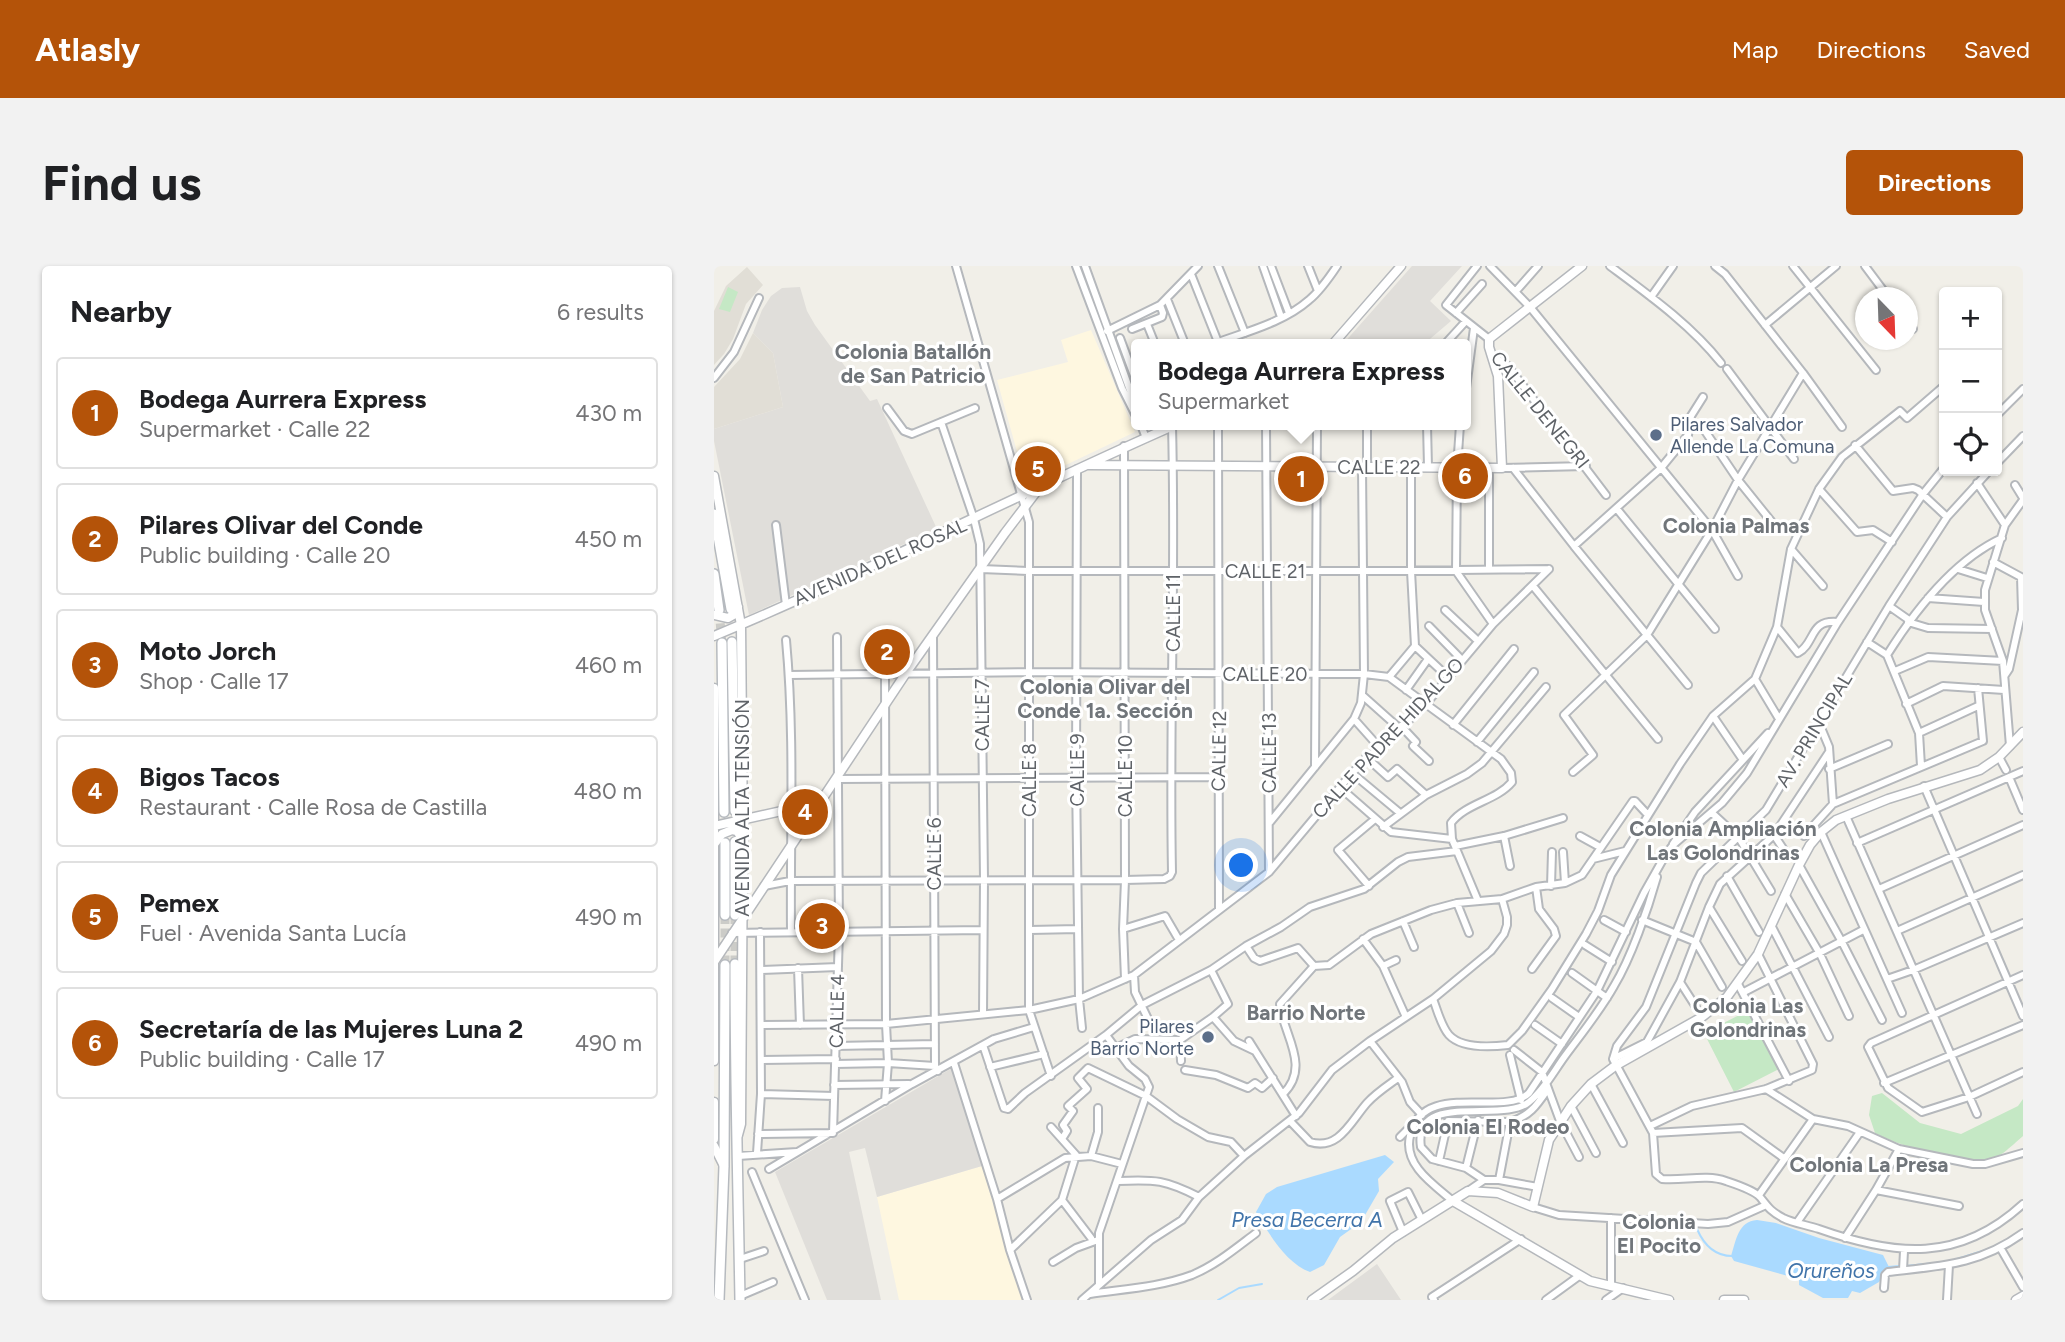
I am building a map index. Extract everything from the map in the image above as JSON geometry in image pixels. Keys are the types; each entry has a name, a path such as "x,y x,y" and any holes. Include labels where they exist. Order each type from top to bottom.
{"main road":[{"name":"AVENIDA ALTA TENSIÓN","path":"714,514 734,608"},
{"path":"714,574 717,613"},
{"name":"AVENIDA ALTA TENSIÓN","path":"724,811 727,643 735,811"},
{"name":"AVENIDA ALTA TENSIÓN","path":"734,842 734,917"},
{"name":"AVENIDA ALTA TENSIÓN","path":"719,1300 718,1180 724,1166 730,965 741,1298"}],"street":[{"name":"CALLE 8","path":"956,266 1029,522 1029,1010 1051,1076"},
{"path":"1076,266 1131,406"},
{"path":"1085,266 1131,392"},
{"path":"1102,333 1160,305 1198,266"},
{"path":"1218,266 1245,333"},
{"path":"1264,266 1281,317"},
{"path":"1271,266 1289,313"},
{"path":"1308,266 1318,291"},
{"path":"1228,339 1281,317 1310,300 1337,266"},
{"path":"1337,339 1401,266"},
{"path":"1477,266 1446,302 1447,308 1489,339"},
{"path":"1516,291 1538,266"},
{"name":"CALLE DENEGRI","path":"1582,266 1489,339 1489,347 1493,356 1508,366 1606,495"},
{"path":"1610,266 1700,338 1721,363"},
{"path":"1651,297 1673,266"},
{"path":"1715,266 1725,274 1842,427"},
{"path":"1793,266 1876,370"},
{"path":"1765,325 1836,266"},
{"path":"1865,266 1881,287"},
{"path":"1492,267 1530,307 1712,530 1738,576"},
{"path":"1191,274 1215,339"},
{"path":"1456,313 1482,284"},
{"path":"714,378 734,352 759,298"},
{"path":"1167,299 1183,339"},
{"path":"1132,329 1162,317 1160,305"},
{"path":"1450,339 1466,321"},
{"path":"1147,324 1153,339"},
{"path":"1471,349 1474,328"},
{"path":"1120,338 1131,366"},
{"path":"1493,356 1499,387 1502,467"},
{"path":"1727,369 1794,459"},
{"path":"1573,772 1592,757 1592,752 1564,715 1647,635 1712,530 1738,480 1802,373"},
{"path":"1999,413 2023,389"},
{"path":"1433,999 1448,1034 1455,1039 1480,1046 1508,1045 1522,1031 1586,934 1598,911 1608,879 1713,716 1755,679 1777,627 1791,550 1819,489 1833,468 1855,445 1900,411 1907,418 1939,390"},
{"path":"1574,546 1661,468 1688,435 1694,410 1703,397"},
{"path":"887,408 907,433 917,433 975,408"},
{"name":"CALLE 7","path":"941,422 980,544 983,1014"},
{"path":"1701,425 1738,480 1771,521"},
{"path":"1143,430 1146,438"},
{"path":"1088,465 1163,430"},
{"name":"CALLE 11","path":"1125,880 1164,879 1170,877 1172,872 1170,777 1173,674 1173,430"},
{"name":"CALLE 12","path":"1218,430 1219,909"},
{"name":"CALLE 13","path":"1266,430 1269,872"},
{"path":"1315,767 1317,430"},
{"path":"1269,823 1354,719 1361,703 1364,674 1363,572 1367,430"},
{"path":"1427,430 1428,467"},
{"path":"1460,430 1456,571 1493,624"},
{"path":"2002,458 2023,436"},
{"path":"1855,445 1893,491 1913,488 1947,517"},
{"name":"CALLE 10","path":"1124,446 1125,979"},
{"name":"AVENIDA DEL ROSAL","path":"714,636 1088,465"},
{"name":"CALLE 22","path":"1088,465 1457,468 1586,466"},
{"path":"1411,467 1411,571 1415,646 1448,677"},
{"path":"1489,468 1489,569"},
{"path":"1513,468 1688,685"},
{"name":"CALLE 9","path":"1077,469 1076,777 1079,999 1082,1028"},
{"path":"1672,845 1712,813 1748,773 1839,622 1923,494 1939,474"},
{"name":"AVENIDA ALTA TENSIÓN","path":"714,476 734,608 741,625 743,819 734,842"},
{"name":"AV. PRINCIPAL","path":"1614,1062 1617,1046 1646,1007 1696,883 1709,865 1766,810 1889,606 1947,517 1984,476"},
{"path":"715,961 732,933 734,917 764,886 792,848 906,673 1044,483"},
{"path":"1977,483 2005,525"},
{"path":"2010,746 2003,661 1984,602 1987,578 2005,525 2023,499 2015,485"},
{"path":"1819,489 1857,532 1873,530 1892,542"},
{"path":"1616,509 1715,629"},
{"path":"776,525 786,605"},
{"path":"1887,655 1908,621 1928,598 1958,569 2001,538"},
{"path":"1791,550 1823,586"},
{"path":"1993,562 2022,577 2022,610 2009,669 2005,676"},
{"name":"CALLE 21","path":"981,569 1363,572 1549,569"},
{"name":"CALLE PADRE HIDALGO","path":"761,1025 886,1024 1029,1010 1079,999 1134,975 1269,872 1352,773 1425,705 1493,624 1549,569"},
{"path":"1958,569 1987,578"},
{"path":"1532,586 1658,739"},
{"path":"1928,598 1984,602"},
{"path":"1889,606 1908,621 1928,628 1992,629"},
{"path":"717,613 729,618 735,614 734,608"},
{"path":"1445,610 1478,641"},
{"path":"1777,627 1798,653 1805,648 1817,628 1829,621 1839,622"},
{"path":"1429,626 1462,660"},
{"name":"CALLE 6","path":"933,636 936,1069"},
{"name":"CALLE 4","path":"833,1133 839,932 837,637"},
{"path":"786,639 792,848 791,932"},
{"path":"1867,642 1887,655 1895,671 1919,733 1922,766"},
{"path":"1415,646 1389,677 1491,752 1508,767 1513,776 1506,789 1455,817 1451,823 1451,838 1478,901"},
{"path":"1453,725 1514,649"},
{"path":"1895,671 1928,657 2003,661"},
{"path":"1406,690 1428,659"},
{"name":"CALLE 20","path":"789,675 1029,672 1364,674 1389,677"},
{"path":"1477,742 1534,672"},
{"path":"885,673 888,1063 885,1101"},
{"path":"1755,679 1778,722"},
{"path":"1906,704 1943,686 2004,690"},
{"path":"1383,827 1426,795 1474,769 1546,687"},
{"name":"AVENIDA ALTA TENSIÓN","path":"714,688 714,821"},
{"path":"1804,836 1833,804 1983,741 1978,688"},
{"path":"1362,695 1416,742 1413,746 1429,761"},
{"path":"1919,733 1978,706"},
{"path":"1713,716 1743,760"},
{"path":"1354,719 1378,746"},
{"path":"1400,1137 1422,1115 1444,1104 1521,1100 1529,1093 1597,991 1644,893 1672,845 1695,812 1778,722"},
{"path":"1819,723 1827,739 1833,804"},
{"path":"1614,1062 1702,1017 1738,984 1772,927 1799,865 1821,832 1846,816 1924,786 1970,774 1999,757 2023,731"},
{"path":"1829,769 1888,744"},
{"path":"1533,1207 1549,1140 1560,1121 1591,1084 1614,1062 1647,1042 1680,982 1716,892 1727,876 1774,835 1829,752"},
{"path":"1999,757 2023,810"},
{"path":"1366,758 1388,776 1397,769 1426,795"},
{"path":"1857,843 2007,774 2023,771"},
{"path":"1352,773 1400,813"},
{"path":"838,779 1219,777"},
{"path":"1924,786 2023,1016"},
{"path":"1344,791 1383,827 1395,833 1451,838"},
{"path":"1283,1094 1293,1081 1294,1056 1293,1042 1280,1004 1314,966 1329,965 1380,929 1431,910 1457,903 1502,899 1536,887 1565,883 1579,877 1633,801 1636,801 1648,816"},
{"path":"714,827 791,807 822,802"},
{"path":"1712,813 1739,838 1771,891"},
{"path":"1846,816 1977,1114"},
{"path":"983,1045 1004,1108 1009,1108 1142,1005 1211,970 1246,946 1282,928 1310,907 1357,893 1398,862 1408,858 1456,849 1563,818"},
{"path":"1369,886 1338,848 1375,819"},
{"path":"1879,889 2023,825"},
{"name":"AVENIDA ALTA TENSIÓN","path":"714,827 714,1061"},
{"path":"715,843 722,834 732,830 737,831 734,842"},
{"path":"1821,832 1902,1013"},
{"path":"1774,835 1784,850"},
{"path":"1504,836 1510,866"},
{"path":"1580,836 1600,847"},
{"path":"1591,859 1625,851"},
{"path":"1551,886 1552,852"},
{"path":"1563,852 1565,883"},
{"path":"1799,865 1882,1020"},
{"path":"1439,1161 1446,1124 1451,1120 1510,1122 1527,1116 1534,1110 1623,970 1659,869"},
{"path":"1897,931 2023,875"},
{"path":"1727,876 1759,932"},
{"path":"764,886 790,881 838,880 1125,880"},
{"path":"1532,969 1556,936 1539,909 1536,887"},
{"path":"1786,894 1820,954 1849,1016"},
{"path":"1082,1300 1151,1240 1182,1220 1199,1197 1244,1156 1296,1116 1332,1070 1405,1015 1433,999 1499,942 1507,925 1502,899"},
{"path":"1457,903 1469,933"},
{"path":"1709,907 1742,961"},
{"name":"AVENIDA ALTA TENSIÓN","path":"734,917 742,933 741,1124 736,1142"},
{"path":"1123,929 1161,917 1167,918 1179,940"},
{"path":"1403,920 1414,947"},
{"path":"1604,920 1626,932"},
{"path":"1642,920 1696,942 1722,988"},
{"path":"1887,979 2023,923"},
{"path":"1772,927 1829,1037"},
{"path":"1030,930 1078,929"},
{"path":"732,933 983,930"},
{"path":"1744,992 1863,930"},
{"path":"757,1153 761,1094 760,932"},
{"path":"1363,939 1383,966 1405,1015"},
{"path":"1586,945 1612,962"},
{"path":"1246,946 1254,958 1260,961 1298,948 1314,966"},
{"path":"1652,1130 1692,1107 1766,1089 1810,1072 1812,1064 1758,954"},
{"path":"1383,966 1396,960"},
{"path":"761,970 838,967"},
{"path":"798,968 800,1025"},
{"path":"1116,1048 1135,1039 1181,1040 1213,1017 1228,1004 1211,970"},
{"path":"1572,973 1607,998"},
{"path":"1134,975 1135,992 1149,1021"},
{"path":"2023,975 1871,1043 1868,1050 1884,1083 1918,1111 1926,1112 1969,1097 2023,1072"},
{"path":"1680,982 1696,1007"},
{"path":"1738,984 1789,1081"},
{"path":"1552,998 1579,1017"},
{"path":"1213,1017 1234,1041 1255,1051"},
{"path":"1535,1025 1562,1044"},
{"path":"1884,1083 2023,1025"},
{"path":"769,1169 936,1069 954,1063 1001,1036 1034,1027"},
{"path":"1098,1285 1095,1239 1118,1181 1148,1083 1129,1066 1106,1035"},
{"path":"1181,1040 1181,1061"},
{"path":"1249,1041 1296,1116"},
{"path":"1370,1041 1405,1086 1410,1102 1422,1115"},
{"path":"836,1045 935,1044"},
{"path":"1521,1100 1512,1053 1542,1072 1560,1121 1579,1157"},
{"path":"990,1067 1044,1054"},
{"path":"761,1060 888,1063 936,1069"},
{"path":"1614,1062 1652,1130 1658,1177 1667,1180 1717,1179 1759,1195 1764,1206 1784,1218 1845,1238 1904,1251 1933,1249 1978,1234 2023,1204"},
{"path":"954,1063 1027,1300"},
{"path":"1062,1139 1067,1131 1063,1125 1073,1111 1068,1106 1087,1089 1078,1078 1088,1068 1146,1096 1201,1133 1231,1142 1244,1156"},
{"path":"1185,1070 1216,1075 1248,1088 1255,1083 1262,1088 1273,1078"},
{"path":"1290,1121 1310,1142 1328,1143 1342,1135 1365,1105 1398,1078"},
{"path":"834,1085 912,1084"},
{"path":"1591,1084 1623,1143"},
{"path":"1538,1187 1485,1180 1466,1168 1439,1161 1426,1154 1421,1147 1421,1130 1428,1121 1447,1113 1522,1106 1547,1086"},
{"path":"1766,1089 1813,1119 1838,1123 1899,1149 1973,1164 1985,1164 2023,1153"},
{"path":"761,1094 834,1096"},
{"path":"714,1102 714,1139"},
{"path":"1571,1106 1596,1153"},
{"path":"1091,1156 1098,1127 1098,1108"},
{"path":"1759,1195 1813,1119"},
{"path":"1466,1168 1478,1120"},
{"path":"1415,1122 1408,1144 1415,1165 1427,1180 1453,1201 1521,1239 1579,1276 1599,1284 1666,1300"},
{"path":"1499,1180 1510,1122"},
{"path":"1051,1127 1076,1155"},
{"path":"1652,1130 1742,1128 1785,1159"},
{"path":"1798,1221 1860,1132"},
{"path":"758,1134 833,1133"},
{"path":"714,1146 724,1166"},
{"path":"1845,1238 1899,1149"},
{"path":"738,1156 799,1152"},
{"path":"997,1199 1058,1161 1076,1155 1122,1164"},
{"path":"1010,1250 1062,1199 1076,1155"},
{"path":"752,1172 804,1299"},
{"path":"1312,1300 1402,1232 1485,1180"},
{"path":"1118,1181 1165,1181 1199,1197"},
{"path":"1876,1190 1959,1206"},
{"path":"1468,1191 1498,1193 1559,1214 1718,1224 1764,1206"},
{"path":"1402,1232 1389,1202 1409,1193 1422,1220"},
{"path":"1062,1199 1095,1239"},
{"path":"1611,1218 1611,1287"},
{"path":"1090,1294 1155,1285 1194,1274 1256,1233"},
{"path":"1884,1288 1885,1275 1888,1272 1975,1259 2001,1249 2022,1235"},
{"path":"1053,1262 1095,1239"},
{"path":"1433,1298 1521,1239"},
{"path":"1933,1249 1935,1266"},
{"path":"2001,1249 2023,1287"},
{"path":"740,1259 764,1251"},
{"path":"1903,1270 1904,1251"},
{"path":"1947,1300 1949,1265"},
{"path":"1546,1300 1579,1276"},
{"path":"741,1298 773,1282"},
{"path":"1606,1300 1623,1288"},
{"path":"2016,1300 2023,1296"},
{"path":"1724,1300 1744,1300"}],"shaded area":[{"path":"1412,266 1462,266 1430,301 1451,321 1430,339 1347,339"},
{"path":"747,267 763,285 746,304 733,339 714,365 714,311 726,286"},
{"path":"800,287 807,311 815,325 870,401 877,399 937,529 749,615 714,441 714,429 783,407 773,353 753,333 771,296 782,288"},
{"path":"1091,330 1131,423 1131,430 1135,432 1026,484 997,380 1068,362 1061,340"},
{"path":"753,333 773,353 783,407 714,429 714,387 740,359"},
{"path":"952,1068 982,1166 877,1197 865,1148 849,1152 881,1300 827,1300 775,1172"},
{"path":"982,1166 1022,1300 899,1300 877,1197"},
{"path":"1377,1264 1401,1300 1328,1300"}],"green space":[{"path":"728,287 738,292 730,312 719,309"},
{"path":"1749,1010 1779,1069 1734,1092 1704,1033"},
{"path":"1882,1093 1920,1123 1961,1134 2018,1106 2023,1099 2023,1136 2004,1152 1987,1161 1971,1162 1927,1153 1875,1133 1869,1115 1872,1096"}],"water":[{"name":"Presa Becerra A","path":"1385,1155 1394,1162 1378,1179 1379,1191 1361,1222 1340,1237 1324,1265 1310,1272 1293,1262 1272,1238 1256,1212 1266,1194 1277,1187"},
{"name":"Orureños","path":"1757,1220 1776,1223 1883,1255 1889,1267 1879,1282 1860,1293 1852,1291 1848,1298 1823,1298 1799,1285 1799,1279 1734,1261 1731,1256 1739,1233 1746,1224"}],"waterway":[{"path":"1697,1229 1710,1248 1720,1254 1732,1256"},
{"path":"1954,1260 1992,1248"},
{"path":"1906,1266 1945,1262"},
{"path":"1888,1267 1900,1266"},
{"path":"1218,1300 1239,1288 1262,1284"}],"tunnel":[{"path":"719,610 722,643"},
{"path":"725,915 725,965"},
{"path":"735,915 735,964"}],"place":[{"name":"Pilares Salvador Allende La Comuna","path":"1656,435"},
{"name":"Pemex","path":"1038,469"},
{"name":"Secretaría de las Mujeres Luna 2","path":"1465,476"},
{"name":"Bodega Aurrera Express","path":"1301,479"},
{"name":"Pilares Olivar del Conde","path":"887,652"},
{"name":"Bigos Tacos","path":"805,812"},
{"name":"Moto Jorch","path":"822,926"},
{"name":"Pilares Barrio Norte","path":"1208,1037"}],"district":[{"name":"Colonia Batallón de San Patricio","path":"913,363"},
{"name":"Colonia Palmas","path":"1736,525"},
{"name":"Colonia Olivar del Conde 1a. Sección","path":"1105,698"},
{"name":"Colonia Ampliación Las Golondrinas","path":"1723,840"},
{"name":"Barrio Norte","path":"1306,1012"},
{"name":"Colonia Las Golondrinas","path":"1748,1017"},
{"name":"Colonia El Rodeo","path":"1488,1126"},
{"name":"Colonia La Presa","path":"1869,1164"},
{"name":"Colonia El Pocito","path":"1659,1233"}]}
